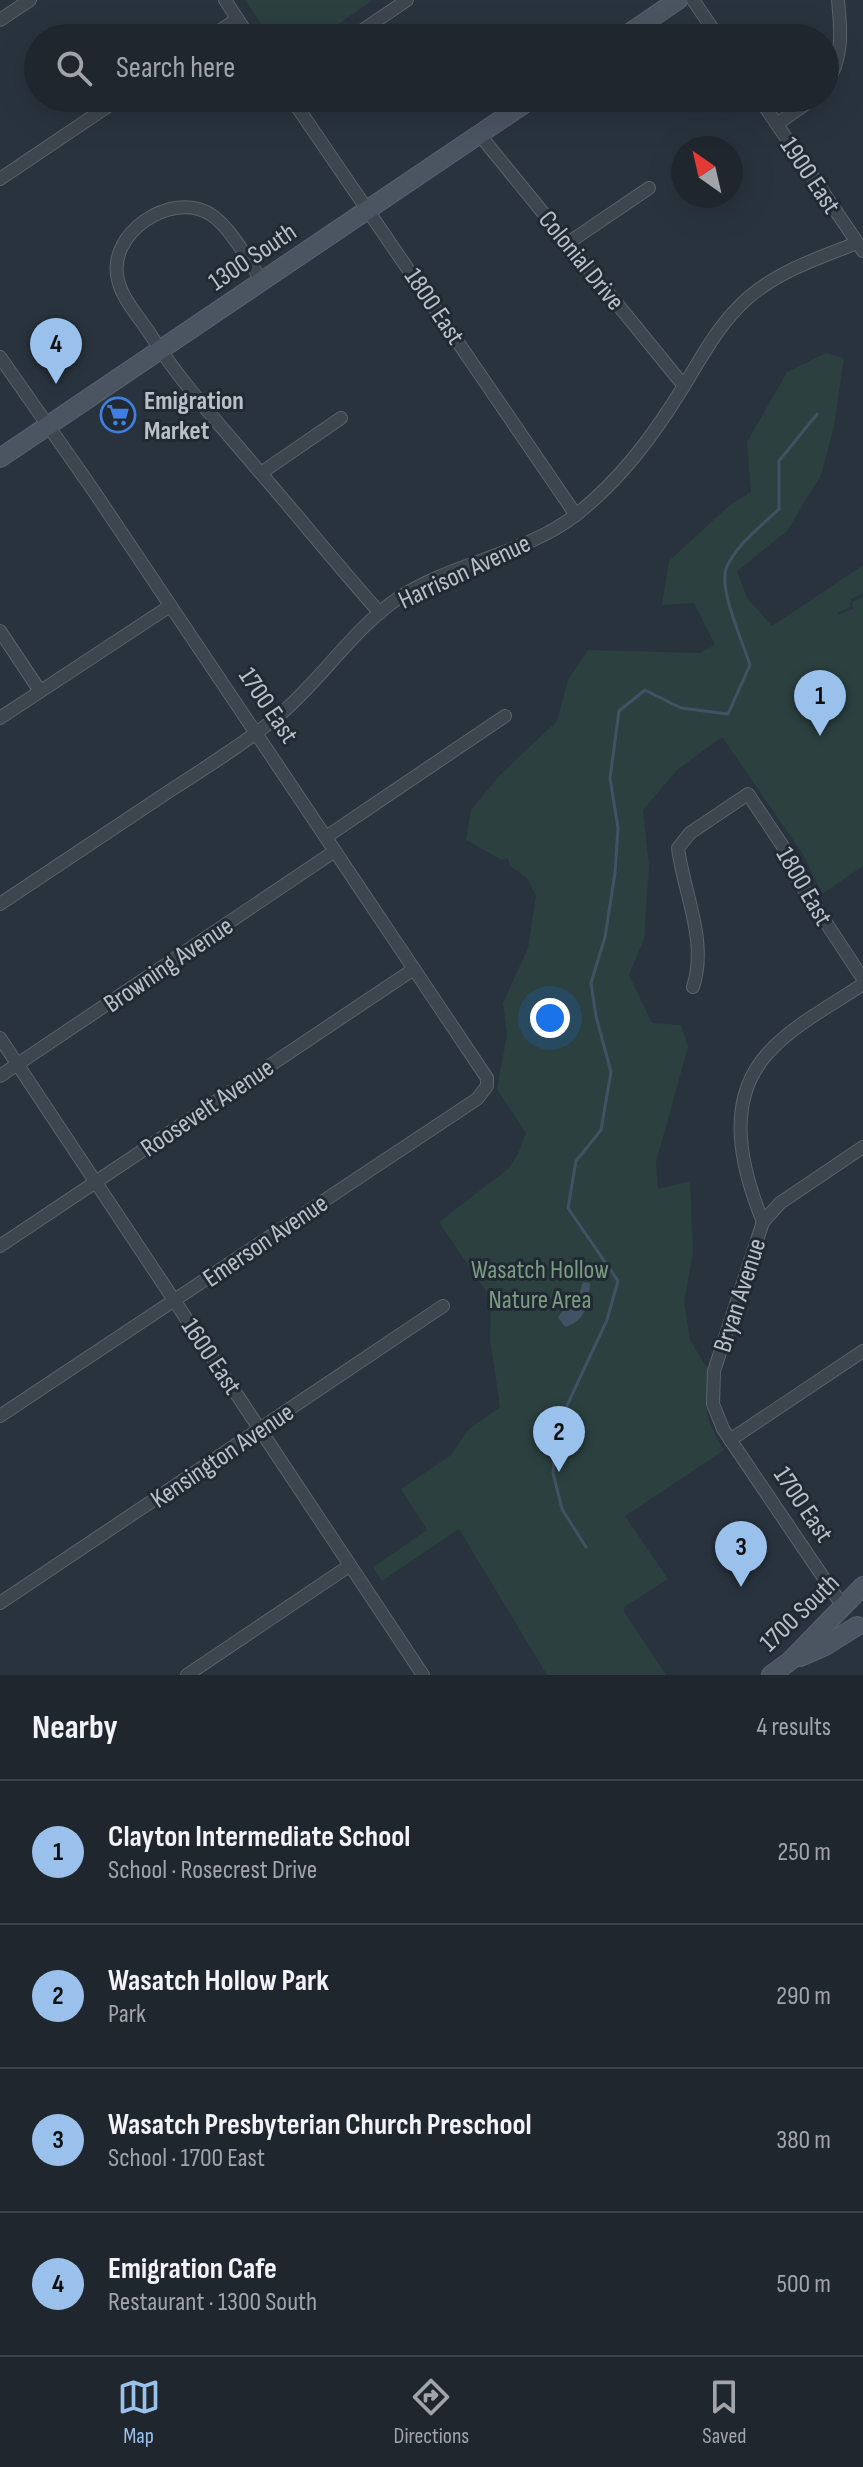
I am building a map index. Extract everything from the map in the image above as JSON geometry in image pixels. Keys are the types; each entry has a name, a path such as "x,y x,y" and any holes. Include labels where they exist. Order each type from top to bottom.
{"street":[{"path":"0,20 30,0"},
{"path":"225,0 240,24"},
{"path":"372,24 407,0"},
{"path":"643,24 678,0"},
{"path":"693,0 709,24"},
{"path":"838,0 839,53"},
{"path":"230,24 237,19"},
{"path":"0,179 99,112"},
{"name":"1800 East","path":"301,112 576,515"},
{"name":"1300 South","path":"0,458 512,112"},
{"name":"1900 East","path":"769,112 860,247"},
{"path":"777,124 794,112"},
{"name":"Colonial Drive","path":"479,134 684,386"},
{"path":"568,243 649,188"},
{"path":"262,281 220,222 196,208 179,207 152,217 126,239 118,255 116,271 121,289 174,371 380,613"},
{"name":"Harrison Avenue","path":"0,904 256,733 299,696 380,613 407,592 543,535 576,515 616,479 640,452 684,386 708,342 752,294 779,276 860,247"},
{"name":"1700 East","path":"0,357 484,1072 487,1086"},
{"path":"261,473 341,418"},
{"path":"0,718 170,606"},
{"path":"0,631 40,691"},
{"path":"326,837 505,716"},
{"name":"1800 East","path":"693,987 699,968 699,950 678,848 690,833 748,794 786,851 796,877 863,982"},
{"name":"Browning Avenue","path":"0,1076 335,851"},
{"name":"Roosevelt Avenue","path":"0,1246 414,969"},
{"path":"763,1222 741,1152 740,1114 753,1075 767,1054 790,1033 863,982"},
{"name":"1600 East","path":"0,1038 423,1675"},
{"name":"Emerson Avenue","path":"0,1416 477,1099 487,1086"},
{"name":"Bryan Avenue","path":"730,1440 713,1404 714,1371 763,1222 780,1203 863,1147"},
{"name":"Kensington Avenue","path":"0,1603 443,1306"},
{"path":"730,1440 863,1351"},
{"name":"1700 East","path":"730,1440 860,1631"},
{"path":"187,1675 349,1566"},
{"name":"1700 South","path":"771,1675 790,1661 863,1586"},
{"path":"790,1661 860,1631"}],"green space":[{"path":"245,0 373,0 338,24 261,24"},
{"name":"Wasatch Hollow Nature Area","path":"826,353 844,358 834,426 821,475 787,531 737,571 747,598 772,626 863,565 863,593 851,599 850,607 837,613 853,609 852,602 863,597 863,866 822,894 803,854 722,737 677,770 643,810 649,866 644,939 629,975 652,1023 681,1025 688,1047 656,1162 658,1189 690,1181 693,1254 684,1301 690,1340 710,1373 707,1413 724,1450 625,1516 668,1579 624,1607 624,1612 666,1675 547,1675 459,1529 382,1581 373,1567 427,1530 401,1489 451,1455 468,1430 500,1407 490,1339 491,1299 439,1222 508,1169 526,1133 497,1089 507,1035 503,1003 528,948 536,896 527,878 510,866 508,858 502,860 466,840 471,810 500,775 557,721 568,680 588,650 700,653 715,645 694,603 662,605 669,561 730,505 751,492 747,442 787,372"}],"water":[{"path":"583,1282 590,1283 585,1310 578,1320 565,1327 558,1317 571,1301 578,1298"}],"waterway":[{"path":"586,1547 562,1509 553,1473 557,1427 607,1320 618,1281 568,1208 576,1161 601,1130 611,1072 591,983 605,937 615,873 618,828 610,778 619,711 645,690 681,708 728,714 750,665 729,603 726,569 742,545 779,509 779,461 817,414"}],"place":[{"name":"Emigration Cafe","path":"56,384"},
{"name":"Emigration Market","path":"118,415"},
{"name":"Clayton Intermediate School","path":"820,736"},
{"name":"Wasatch Hollow Park","path":"559,1472"},
{"name":"Wasatch Presbyterian Church Preschool","path":"741,1587"}]}
